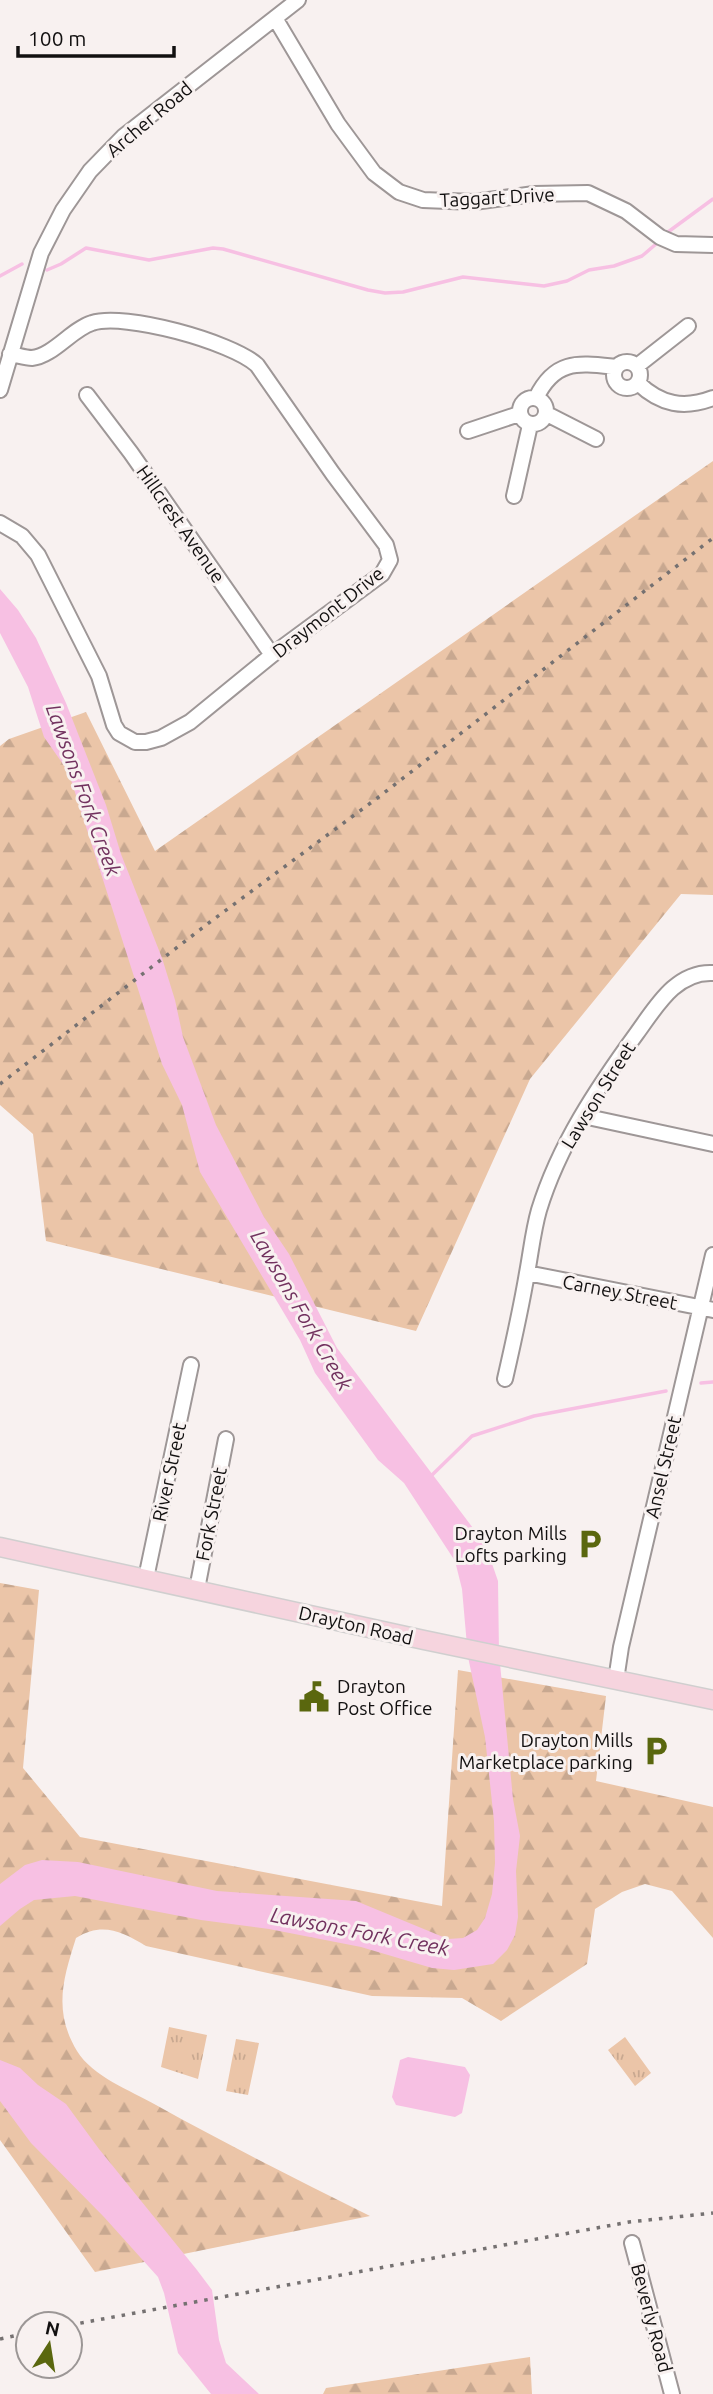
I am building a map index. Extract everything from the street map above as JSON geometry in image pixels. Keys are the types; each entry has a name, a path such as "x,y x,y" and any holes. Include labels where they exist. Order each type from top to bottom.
{"main road":[{"name":"Drayton Road","path":"0,1547 516,1660 713,1700"}],"street":[{"name":"Archer Road","path":"0,390 41,253 63,210 90,171 124,136 298,0"},
{"name":"Taggart Drive","path":"275,18 338,124 374,173 399,192 423,200 474,202 534,194 588,193 626,211 660,237 676,244 713,245"},
{"name":"Draymont Drive","path":"0,523 22,536 38,555 99,676 119,733 129,740 146,742 190,722 272,655 382,573 388,565 390,555 386,545 257,365 243,354 227,347 119,319 88,324 35,357 10,354"},
{"path":"637,366 688,326"},
{"path":"536,398 557,369 580,363 616,367 630,362 637,366 640,379 638,383 634,387 624,389 615,383 613,373 616,367"},
{"path":"638,383 652,396 683,405 713,398"},
{"name":"Hillcrest Avenue","path":"87,395 131,453 272,655"},
{"path":"536,398 545,404 547,414 541,423 530,425 522,419 519,408 526,400 536,398"},
{"path":"468,431 519,414"},
{"path":"547,414 596,439"},
{"path":"514,496 530,425"},
{"name":"Lawson Street","path":"505,1379 531,1242 549,1182 583,1115 608,1073 665,996 685,978 700,973 713,973"},
{"path":"583,1115 713,1144"},
{"name":"Ansel Street","path":"616,1681 648,1532 708,1309 713,1255"},
{"name":"Carney Street","path":"527,1273 708,1309"},
{"name":"River Street","path":"146,1578 191,1365"},
{"name":"Fork Street","path":"197,1589 226,1439"},
{"name":"Beverly Road","path":"632,2243 672,2394"}],"green space":[{"path":"713,461 713,895 681,894 530,1079 416,1331 46,1241 33,1134 0,1105 0,746 9,739 86,712 155,851"},
{"path":"0,1583 39,1590 23,1768 80,1837 442,1906 458,1670 606,1696 596,1781 713,1807 713,1938 672,1891 645,1884 622,1892 595,1909 587,1964 501,2021 462,1998 372,1996 146,1946 111,1930 85,1933 76,1938 67,1967 63,2008 65,2022 77,2051 92,2068 209,2134 370,2216 95,2272 0,2140"},
{"path":"169,2027 207,2035 198,2079 161,2067"},
{"path":"625,2037 651,2073 635,2086 608,2050"},
{"path":"236,2039 259,2043 248,2095 226,2091"},
{"path":"530,2357 532,2394 323,2394 326,2388"}],"water":[{"name":"Lawsons Fork Creek","path":"0,589 36,638 66,703 162,958 183,1037 216,1125 264,1217 289,1254 337,1348 476,1532 489,1555 498,1581 499,1653 513,1799 520,1836 516,1871 518,1917 515,1935 507,1950 493,1964 454,1970 432,1968 361,1947 75,1896 34,1900 0,1926 0,1884 25,1865 42,1860 78,1862 217,1891 356,1901 448,1939 463,1938 477,1930 485,1918 492,1894 495,1863 494,1821 485,1737 468,1657 462,1589 455,1561 404,1483 378,1460 315,1373 300,1340 200,1172 182,1105 162,1064 72,783 65,767 44,737 28,687 0,633"},
{"path":"408,2057 465,2067 470,2075 462,2113 455,2117 396,2105 392,2097 400,2060"},
{"path":"0,2060 20,2068 38,2085 66,2104 197,2270 212,2290 219,2340 226,2363 259,2394 211,2394 178,2353 158,2277 31,2143 0,2101"}],"waterway":[{"path":"668,232 713,199"},
{"path":"47,270 86,248 149,260 213,248 385,293 403,292 463,277 544,286 567,281 589,270 614,266 642,256 656,244"},
{"path":"0,276 22,264"},
{"path":"701,1383 713,1382"},
{"path":"431,1476 472,1436 534,1416 666,1391"}],"railway":[{"path":"0,1084 210,922 380,796 713,538"},
{"path":"84,2322 629,2222 713,2213"},
{"path":"0,2339 14,2336"}],"place":[{"name":"Drayton Mills Lofts parking","path":"590,1544"},
{"name":"Drayton Post Office","path":"314,1697"},
{"name":"Drayton Mills Marketplace parking","path":"656,1751"}]}
